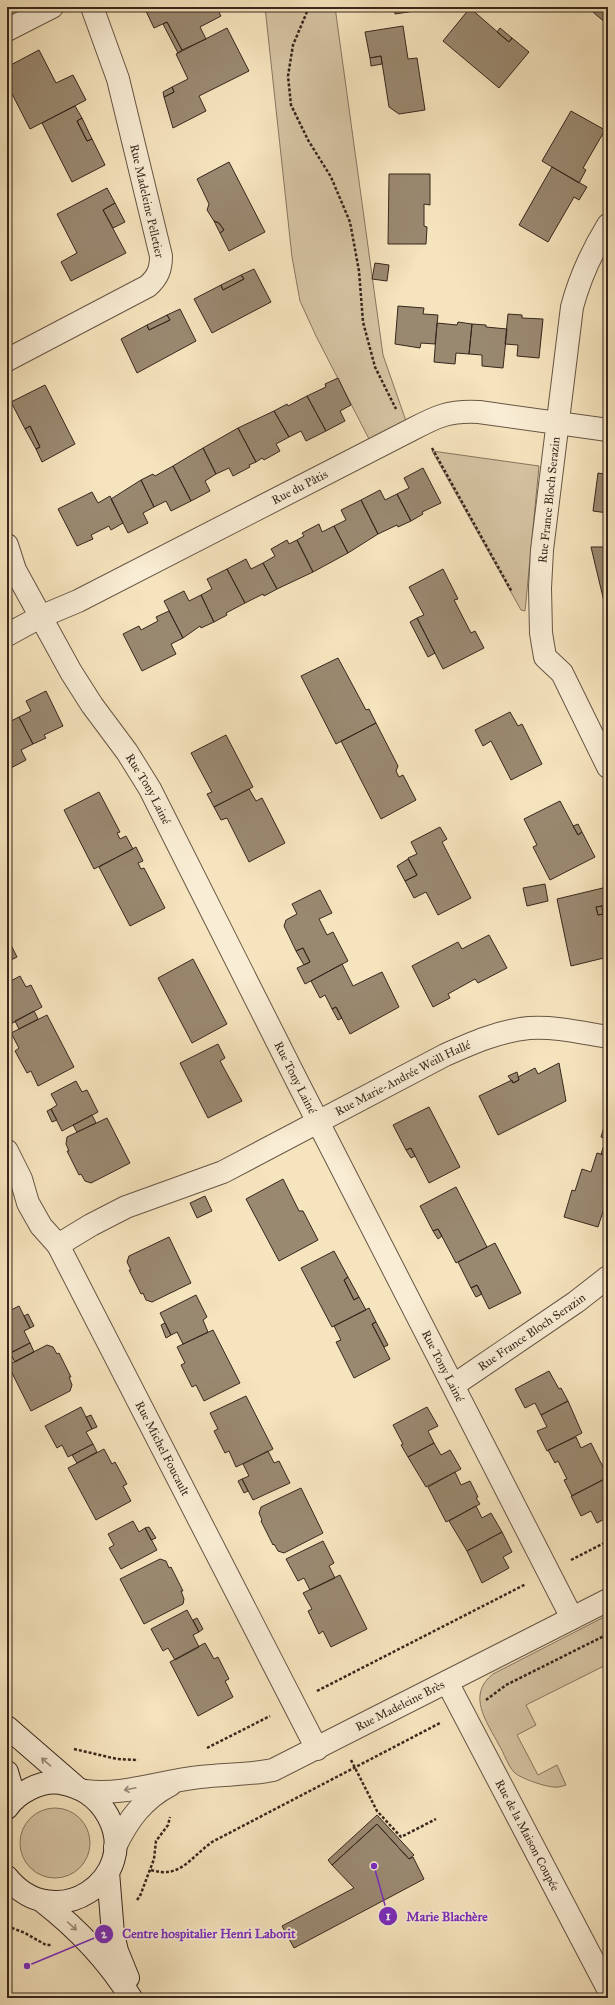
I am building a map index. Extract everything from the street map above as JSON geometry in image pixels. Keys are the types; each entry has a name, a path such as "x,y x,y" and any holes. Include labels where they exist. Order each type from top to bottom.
{"street":[{"path":"7,30 52,7"},
{"name":"Rue Madeleine Pelletier","path":"7,360 148,286 156,279 161,268 161,256 118,79 92,7"},
{"name":"Rue France Bloch Serazin","path":"608,225 594,249 579,282 572,307 542,550 540,588 541,632 545,657 562,673 608,767"},
{"name":"Rue du Pâtis","path":"7,635 78,601 407,432 447,413 462,411 608,430"},
{"name":"Rue Tony Lainé","path":"7,545 15,570 71,672 92,705 127,752 150,789 318,1122 550,1572 572,1618"},
{"name":"Rue Marie-Andrée Weill Hallé","path":"58,1245 91,1225 126,1207 223,1172 445,1055 499,1033 530,1028 569,1030 608,1037"},
{"name":"Rue Michel Foucault","path":"7,1151 21,1179 28,1204 41,1226 58,1245 317,1749"},
{"name":"Rue France Bloch Serazin","path":"454,1385 576,1302 608,1276"},
{"name":"Rue Madeleine Brès","path":"11,1803 38,1786 48,1784 58,1783 81,1789 115,1792 182,1780 251,1774 273,1770 608,1600"},
{"name":"Rue de la Maison Coupée","path":"447,1682 608,1989"},
{"path":"7,1727 103,1807 115,1832 115,1847 108,1872 97,1886 86,1895 70,1901 56,1903 42,1901 32,1898 10,1884"},
{"path":"7,1772 11,1803"},
{"name":"Rue Madeleine Brès","path":"115,1847 127,1823 140,1807 159,1791 182,1780"},
{"path":"108,1872 114,1941 136,1998"},
{"path":"42,1901 99,1952 116,1974 131,1998"}],"path":[{"path":"309,7 293,45 288,76 291,105 308,140 331,177 350,222 359,271 363,322 375,367 407,432 433,448 514,595"},
{"path":"205,1749 608,1541"},
{"path":"151,1870 163,1873 172,1873 183,1866 196,1853 212,1842 486,1700 506,1686 608,1634"},
{"path":"357,1772 377,1811 401,1837 436,1819"}],"shaded area":[{"path":"265,7 335,7 383,355 406,421 369,439 316,336 300,301 292,257"},
{"path":"432,451 539,466 525,611 521,610"},
{"path":"608,1615 608,1664 526,1705 536,1725 517,1735 538,1775 557,1765 566,1785 550,1787 521,1777 514,1772 510,1766 481,1709 481,1691 485,1682 493,1674"},
{"path":"55,1808 68,1811 80,1818 87,1830 90,1843 87,1856 80,1868 68,1875 55,1878 42,1875 30,1868 23,1856 20,1843 23,1830 30,1818 42,1811"}],"building":[{"path":"144,7 216,7 221,16 200,27 206,39 182,50 167,22 154,28"},
{"path":"394,7 420,7 421,10 395,14"},
{"path":"587,7 608,7 607,24"},
{"path":"470,8 509,42 512,38 529,52 499,88 443,41"},
{"path":"167,22 182,50 178,53 163,24"},
{"path":"403,26 408,59 417,58 425,110 399,114 389,107 381,56 370,58 365,32"},
{"path":"227,28 249,71 199,96 206,111 173,128 164,97 174,92 172,87 188,79 176,54"},
{"path":"500,28 512,38 509,42 497,32"},
{"path":"39,50 56,83 73,75 86,100 30,129 7,84 7,67"},
{"path":"381,56 382,64 371,66 370,58"},
{"path":"172,87 174,92 164,97 163,92"},
{"path":"75,106 82,118 77,121 87,141 92,139 105,165 72,182 42,123"},
{"path":"571,111 605,130 583,168 586,170 579,183 542,161"},
{"path":"82,118 92,139 87,141 77,121"},
{"path":"229,162 265,232 229,251 220,233 224,230 219,223 214,221 207,210 209,204 197,179"},
{"path":"552,167 587,187 579,200 574,197 548,242 519,225"},
{"path":"389,174 430,174 430,205 424,204 424,226 427,227 426,244 388,244"},
{"path":"107,188 115,203 103,210 126,253 71,281 61,262 77,253 57,214"},
{"path":"115,203 125,222 113,228 103,210"},
{"path":"214,221 219,223 224,230 220,233"},
{"path":"375,263 389,265 387,281 372,279"},
{"path":"254,269 271,302 212,333 194,299 221,285 223,290 244,279 241,275"},
{"path":"241,275 244,279 223,290 221,285"},
{"path":"398,306 424,308 423,314 438,315 435,344 421,343 420,348 395,344"},
{"path":"180,309 196,341 137,373 121,339 147,325 149,330 170,320 167,315"},
{"path":"508,314 522,315 522,318 543,319 539,358 517,356 518,345 505,344"},
{"path":"167,315 170,320 149,330 147,325"},
{"path":"458,322 472,324 469,354 456,353 455,364 434,362 437,323 457,325"},
{"path":"472,324 507,329 503,368 482,366 482,355 469,354"},
{"path":"338,378 351,405 340,411 345,421 326,431 307,396 326,387 325,384"},
{"path":"45,385 75,444 42,462 36,449 40,447 30,426 25,429 11,402"},
{"path":"307,396 326,431 306,441 301,431 289,437 274,411 287,404 288,406"},
{"path":"274,411 289,437 276,444 280,451 264,460 262,458 256,462 238,428"},
{"path":"30,426 40,447 36,449 25,429"},
{"path":"238,428 256,462 233,476 229,468 216,474 203,448"},
{"path":"203,448 216,474 205,481 210,491 191,501 173,466"},
{"path":"173,466 191,501 171,511 166,501 154,507 141,480 153,474 155,476"},
{"path":"423,468 441,503 422,512 423,514 411,521 397,494 409,488 404,478"},
{"path":"605,472 608,472 608,513 593,511 598,473 604,474"},
{"path":"141,480 154,507 143,513 148,523 128,533 111,499"},
{"path":"380,490 385,500 397,494 411,521 398,527 397,525 378,534 361,500"},
{"path":"92,492 98,503 110,496 123,523 111,530 109,526 91,535 93,539 77,546 58,509"},
{"path":"361,500 378,534 348,553 334,526 346,520 341,510"},
{"path":"319,524 322,532 334,526 348,553 313,572 297,540 304,536 302,533"},
{"path":"287,540 289,544 297,540 313,572 277,589 263,563 275,556 271,549"},
{"path":"591,547 608,547 608,610 606,610"},
{"path":"246,559 251,569 263,563 277,589 264,596 263,594 245,603 227,569"},
{"path":"227,569 245,603 226,613 227,615 214,622 201,595 212,589 207,579"},
{"path":"443,569 458,599 454,600 471,633 475,631 484,648 443,669 417,618 424,615 409,587"},
{"path":"184,591 189,601 201,595 214,622 201,628 200,626 183,638 164,601"},
{"path":"169,611 183,638 171,644 176,654 142,671 123,634 139,626 141,630 158,621 156,617"},
{"path":"417,618 435,653 428,657 410,622"},
{"path":"338,658 366,710 369,709 376,723 336,744 301,676"},
{"path":"46,691 63,726 44,735 46,738 33,744 19,717 31,711 26,701"},
{"path":"510,712 518,726 522,724 542,764 511,780 491,741 483,746 475,730"},
{"path":"19,717 33,744 21,750 26,760 7,770 7,723"},
{"path":"376,723 398,766 396,771 399,777 403,775 416,800 381,819 341,741"},
{"path":"226,735 253,787 214,807 207,794 212,792 191,753"},
{"path":"249,789 256,801 262,798 285,843 249,862 227,818 221,820 214,807"},
{"path":"99,792 120,832 117,833 120,839 126,836 133,849 94,869 64,810"},
{"path":"560,801 578,835 582,832 595,857 550,880 533,847 537,845 524,819"},
{"path":"578,824 582,832 578,835 573,826"},
{"path":"440,827 447,839 442,842 471,898 438,915 426,892 414,898 405,881 417,875 408,858 417,854 411,842"},
{"path":"136,847 143,861 138,863 141,869 144,868 165,908 130,926 99,867"},
{"path":"408,859 417,875 405,881 397,866"},
{"path":"545,884 548,901 527,906 523,888"},
{"path":"607,887 608,905 596,907 598,915 603,914 608,927 608,957 571,966 557,899"},
{"path":"320,890 332,913 319,919 327,935 333,932 348,961 305,984 297,968 310,962 303,948 296,951 284,926 286,920 297,914 292,904"},
{"path":"602,906 603,914 598,915 596,907"},
{"path":"489,935 507,968 478,983 475,979 448,994 450,998 433,1007 412,966 458,942 462,949"},
{"path":"7,937 17,957 7,962"},
{"path":"303,948 310,962 304,965 296,951"},
{"path":"193,959 227,1024 192,1043 158,978"},
{"path":"342,964 353,986 382,972 399,1007 350,1034 336,1007 332,1009 325,995 320,998 311,981"},
{"path":"20,976 26,987 31,985 42,1007 7,1026 7,983"},
{"path":"336,1007 342,1018 338,1020 332,1009"},
{"path":"34,1011 38,1019 19,1029 15,1021"},
{"path":"47,1015 74,1067 38,1086 31,1071 27,1073 15,1051 19,1048 11,1033"},
{"path":"218,1044 225,1058 220,1061 242,1101 208,1118 180,1063"},
{"path":"559,1063 566,1101 498,1135 479,1096 512,1080 513,1083 519,1080 518,1077 535,1068 538,1074"},
{"path":"517,1072 519,1080 513,1083 508,1076"},
{"path":"76,1081 82,1092 87,1090 98,1112 62,1131 51,1109 57,1105 51,1094"},
{"path":"429,1107 460,1167 429,1183 411,1148 406,1150 393,1125"},
{"path":"51,1109 57,1120 52,1122 47,1111"},
{"path":"608,1114 608,1156 601,1154 606,1139 601,1137"},
{"path":"92,1115 96,1123 77,1132 73,1125"},
{"path":"107,1118 130,1163 91,1183 85,1181 81,1174 79,1175 67,1151 69,1151 66,1144 67,1137"},
{"path":"411,1148 415,1156 411,1158 406,1150"},
{"path":"597,1153 608,1156 608,1196 598,1227 564,1217 572,1190 575,1191 582,1169 591,1172"},
{"path":"283,1179 299,1211 303,1211 318,1240 279,1261 246,1199"},
{"path":"456,1187 487,1247 456,1263 438,1229 433,1231 420,1206"},
{"path":"205,1196 212,1211 197,1218 190,1203"},
{"path":"438,1229 442,1236 438,1239 433,1231"},
{"path":"169,1237 191,1283 152,1302 146,1300 143,1293 141,1294 129,1270 131,1270 127,1262 129,1256"},
{"path":"495,1243 521,1293 489,1309 477,1285 471,1288 458,1262"},
{"path":"334,1251 348,1277 344,1280 354,1300 359,1297 366,1310 332,1327 301,1268"},
{"path":"348,1277 359,1297 354,1300 344,1280"},
{"path":"477,1285 482,1294 476,1297 471,1288"},
{"path":"196,1295 207,1317 203,1320 208,1332 183,1344 177,1332 171,1335 160,1313"},
{"path":"19,1306 30,1328 24,1331 30,1343 7,1355 7,1312"},
{"path":"369,1308 376,1322 372,1324 390,1359 354,1378 336,1342 341,1340 334,1326"},
{"path":"28,1314 34,1326 30,1328 24,1316"},
{"path":"376,1322 388,1345 384,1347 372,1324"},
{"path":"165,1323 171,1335 166,1338 161,1325"},
{"path":"213,1330 240,1383 204,1401 196,1385 192,1387 181,1365 185,1363 177,1347"},
{"path":"30,1343 34,1352 15,1362 10,1353"},
{"path":"47,1345 53,1347 57,1354 59,1353 71,1377 69,1377 72,1385 70,1391 31,1411 8,1365"},
{"path":"549,1371 568,1401 541,1415 535,1403 525,1408 515,1389"},
{"path":"246,1396 273,1449 236,1467 229,1451 225,1453 214,1431 218,1429 210,1413"},
{"path":"568,1401 582,1433 547,1451 537,1431 547,1427 541,1415"},
{"path":"81,1407 92,1429 86,1432 93,1444 68,1457 62,1445 57,1448 45,1426"},
{"path":"427,1407 438,1426 428,1431 434,1443 408,1457 401,1445 403,1444 393,1425"},
{"path":"91,1415 97,1427 92,1429 86,1417"},
{"path":"576,1437 581,1448 591,1443 608,1477 572,1496 564,1480 567,1479 558,1461 555,1463 548,1450"},
{"path":"434,1443 441,1455 450,1450 461,1469 426,1487 408,1457"},
{"path":"93,1444 97,1452 77,1463 72,1455"},
{"path":"104,1449 112,1464 115,1462 127,1484 123,1486 131,1501 96,1520 68,1468"},
{"path":"268,1451 274,1463 279,1461 290,1483 253,1500 242,1479 249,1476 243,1464"},
{"path":"455,1472 461,1485 470,1481 478,1497 476,1498 480,1504 446,1522 428,1487"},
{"path":"242,1479 248,1491 244,1493 238,1481"},
{"path":"605,1479 608,1484 608,1517 597,1523 591,1511 581,1516 571,1496"},
{"path":"301,1488 323,1533 284,1553 278,1551 274,1544 273,1545 261,1521 262,1520 259,1513 261,1507"},
{"path":"476,1506 482,1518 491,1513 502,1532 467,1551 449,1521"},
{"path":"133,1521 139,1532 145,1528 157,1550 121,1569 109,1548 114,1545 108,1534"},
{"path":"149,1527 156,1538 151,1540 145,1528"},
{"path":"502,1532 512,1552 503,1557 509,1568 482,1583 467,1551"},
{"path":"323,1541 334,1563 329,1566 335,1578 310,1590 304,1578 298,1581 286,1559"},
{"path":"160,1559 166,1561 169,1568 171,1567 183,1591 181,1591 184,1599 183,1604 144,1624 120,1579"},
{"path":"340,1575 367,1629 331,1647 323,1631 319,1634 308,1611 312,1609 303,1593"},
{"path":"187,1610 199,1632 193,1635 199,1647 175,1660 168,1648 163,1651 151,1629"},
{"path":"197,1618 203,1629 199,1632 193,1620"},
{"path":"205,1643 214,1659 218,1657 229,1679 225,1681 233,1697 198,1716 170,1662"},
{"path":"377,1815 414,1855 409,1859 377,1824 332,1865 328,1860"},
{"path":"377,1824 409,1859 413,1857 424,1879 294,1948 282,1926 354,1888 332,1865"}],"place":[{"name":"Marie Blachère","path":"374,1866"},
{"name":"Centre hospitalier Henri Laborit","path":"27,1966"}]}
